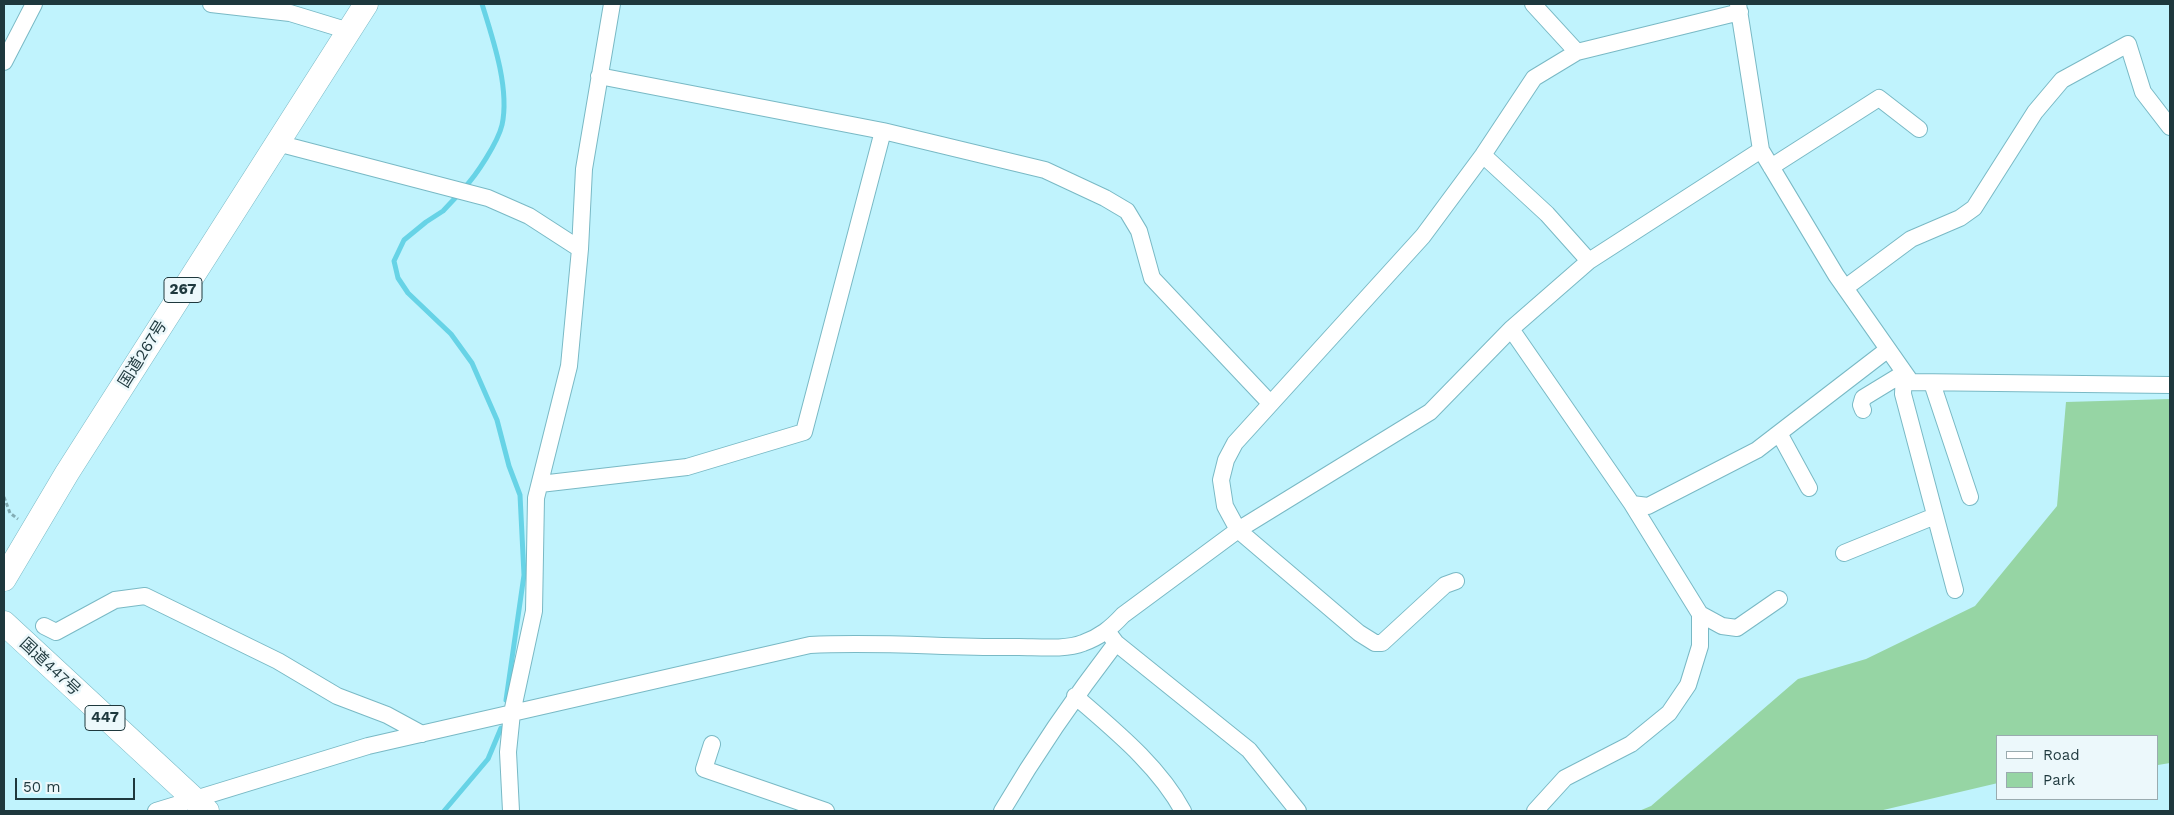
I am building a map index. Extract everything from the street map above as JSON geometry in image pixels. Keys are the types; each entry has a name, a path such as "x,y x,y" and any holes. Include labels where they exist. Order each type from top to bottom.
{"highway":[{"name":"国道267号","path":"4,578 32,530 366,4"},
{"name":"国道447号","path":"4,623 79,694 202,805"}],"street":[{"path":"4,62 34,4"},
{"path":"211,4 290,12 349,31"},
{"path":"511,811 508,752 512,713 534,611 536,498 568,366 580,249 584,169 612,4"},
{"path":"1533,4 1577,52"},
{"path":"1456,580 1446,585 1382,643 1375,643 1359,633 1238,530 1225,506 1221,480 1226,460 1235,442 1422,236 1483,155 1534,78 1577,52 1739,8 1761,150 1845,288 1911,382 2170,385 2170,380"},
{"path":"1845,288 1911,239 1960,218 1974,208 2035,112 2062,80 2128,44 2143,92 2170,127"},
{"path":"599,76 883,131 1045,170 1106,198 1127,211 1139,231 1152,278 1270,403"},
{"path":"1771,167 1879,98 1919,129"},
{"path":"540,484 687,467 804,432 883,131"},
{"path":"277,143 488,198 529,216 580,249"},
{"path":"1002,811 1036,754 1112,637 1123,615 1238,530 1430,412 1511,330 1589,261 1761,150"},
{"path":"1483,155 1547,214 1589,261"},
{"path":"1511,330 1632,504 1700,614 1722,626 1737,628 1779,599"},
{"path":"1632,504 1648,506 1757,450 1887,350"},
{"path":"1863,410 1861,404 1863,398 1904,373"},
{"path":"1904,373 1902,394 1955,590"},
{"path":"1932,383 1970,497"},
{"path":"1779,433 1809,488"},
{"path":"1844,553 1935,516"},
{"path":"44,626 56,632 115,600 145,596 278,661 336,696 387,715 422,734"},
{"path":"1535,811 1565,778 1631,744 1669,713 1688,685 1700,646 1700,614"},
{"path":"156,811 202,805 368,746 810,644 852,642 984,647 1051,647 1081,644 1112,637"},
{"path":"1112,637 1249,750 1298,811"},
{"path":"1075,696 1118,733 1172,790 1183,811"},
{"path":"712,744 704,769 826,811"}],"path":[{"path":"4,497 10,513 32,530"}],"green space":[{"path":"2170,399 2170,763 2159,765 2159,735 1996,735 1996,783 1879,811 1639,811 1651,806 1798,679 1866,659 1975,606 2057,506 2066,402"}],"waterway":[{"path":"464,188 480,167 496,140 502,125 504,111 504,96 499,64 482,4"},
{"path":"458,195 443,211 404,240 394,261 398,278 408,293 451,334 472,363 497,420 509,466 520,495 524,575 506,700"},
{"path":"444,811 488,759 501,728"}]}
